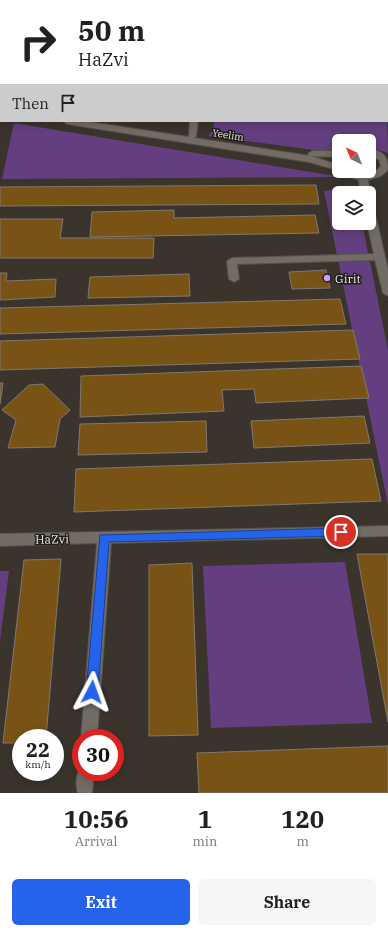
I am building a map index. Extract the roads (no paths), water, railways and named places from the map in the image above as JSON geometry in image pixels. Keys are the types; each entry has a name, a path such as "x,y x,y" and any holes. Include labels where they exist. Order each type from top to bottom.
{"street":[{"name":"Yeelim","path":"74,122 310,158 332,166"},
{"name":"Yeelim","path":"102,122 311,154 332,155"},
{"path":"192,136 194,122"},
{"path":"376,154 386,160 386,166 383,174"},
{"path":"374,230 388,293"},
{"path":"234,279 232,261 380,257"},
{"name":"HaZvi","path":"0,540 388,531"},
{"path":"90,729 104,538"}],"place":[{"name":"Girit","path":"327,278"}]}
